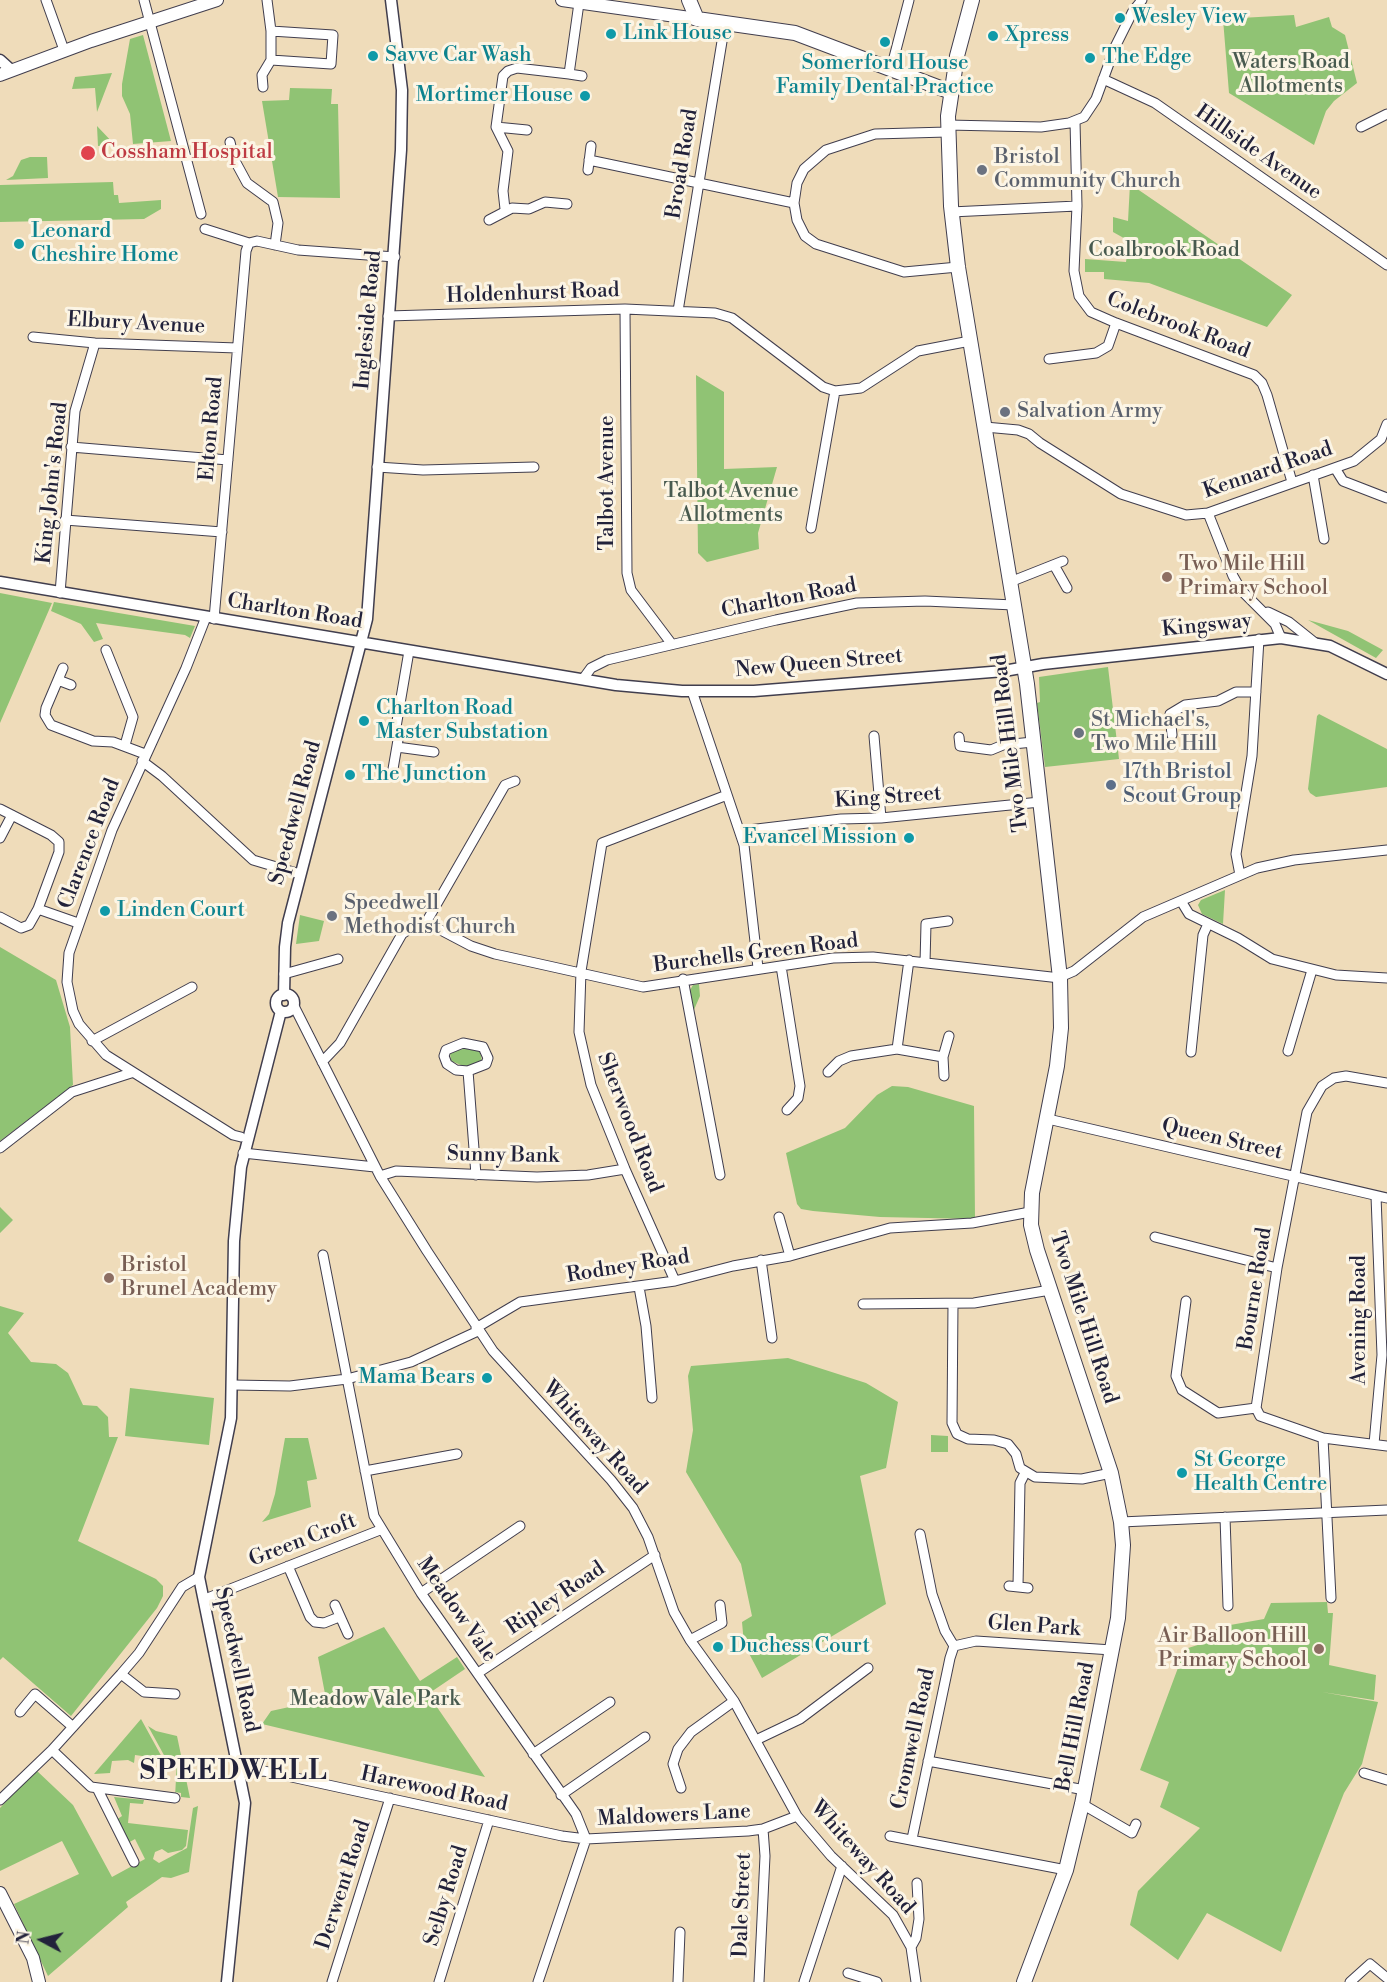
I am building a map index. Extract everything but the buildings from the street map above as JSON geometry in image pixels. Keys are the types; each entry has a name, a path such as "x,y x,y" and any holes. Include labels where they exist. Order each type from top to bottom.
{"main road":[{"path":"5,72 64,50 217,0"},
{"path":"562,0 795,33 951,92"},
{"path":"690,0 697,20"},
{"name":"Two Mile Hill Road","path":"972,0 951,92 947,129 951,212 1024,668 1060,978 1061,1028 1048,1119 1030,1212 1036,1250 1111,1473"},
{"name":"Bell Hill Road","path":"1024,1982 1066,1870 1112,1650 1121,1585 1121,1522 1111,1473"},
{"path":"0,1893 33,1958 39,1982"}],"street":[{"path":"46,0 64,50"},
{"path":"144,0 201,214"},
{"path":"263,87 262,75 271,60 271,31 267,0"},
{"name":"Ingleside Road","path":"362,643 367,619 388,316 395,257 402,90 391,0"},
{"path":"891,69 909,0"},
{"path":"958,267 900,272 816,244 805,236 797,220 794,203 797,183 804,169 826,150 875,134 947,129 1025,128 1075,121 1090,111 1115,47 1133,11 1142,0"},
{"path":"569,74 579,3"},
{"name":"Broad Road","path":"678,311 725,23"},
{"path":"271,31 333,35 331,64 271,60"},
{"path":"0,60 5,72"},
{"path":"505,210 503,191 508,151 496,127 502,79 508,71 517,68 582,76"},
{"name":"Hillside Avenue","path":"1103,79 1155,103 1387,265"},
{"path":"1361,127 1387,114"},
{"name":"Colebrook Road","path":"1075,121 1077,206 1074,271 1079,296 1091,312 1254,375 1262,383 1267,395 1292,482"},
{"path":"496,127 527,130"},
{"path":"230,142 234,159 247,183 273,202 278,223 275,244"},
{"path":"588,170 591,146"},
{"path":"590,160 794,203"},
{"path":"489,220 505,210 529,209 544,202 567,204"},
{"path":"951,212 1077,206"},
{"path":"205,230 249,243 257,241 298,250 395,257"},
{"name":"Elton Road","path":"210,618 222,532 237,348 249,243"},
{"name":"Holdenhurst Road","path":"388,316 625,309 724,314 823,387 835,391"},
{"name":"Talbot Avenue","path":"625,309 627,573 631,590 671,643"},
{"path":"1049,359 1096,353 1108,346 1116,323"},
{"name":"Elbury Avenue","path":"33,337 85,340 95,343 237,348"},
{"path":"811,528 835,391 861,388 918,351 970,341"},
{"name":"King John's Road","path":"60,592 75,411 95,343"},
{"name":"Kennard Road","path":"985,427 1018,430 1029,434 1121,494 1186,515 1208,513 1335,468 1366,453 1381,439 1387,424"},
{"path":"71,447 228,460"},
{"path":"377,467 423,470 534,467"},
{"path":"1335,468 1343,481 1387,498"},
{"path":"1313,475 1324,539"},
{"path":"1208,513 1233,576 1241,590 1275,624 1281,638"},
{"path":"65,520 222,532"},
{"path":"1010,582 1058,563 1067,588"},
{"name":"Charlton Road","path":"0,582 616,685"},
{"name":"Charlton Road","path":"583,679 591,668 607,660 671,643 857,603 925,601 1014,605"},
{"path":"1261,608 1289,622 1314,642"},
{"name":"Clarence Road","path":"210,618 143,758 112,830 69,952 67,982 73,1011 92,1041 106,1055 131,1073 233,1135 241,1137"},
{"name":"Kingsway","path":"1024,668 1281,638 1330,646 1387,674"},
{"path":"1240,875 1236,854 1252,756 1259,639"},
{"name":"Speedwell Road","path":"228,1982 244,1833 245,1803 216,1671 205,1599 199,1577 226,1453 233,1385 234,1241 243,1154 281,1011 276,1002 284,995 288,923 362,643"},
{"path":"106,650 133,717 125,745"},
{"path":"393,769 397,747 396,727 409,651"},
{"path":"63,668 46,708 47,720 51,725 93,741 125,745 143,758 253,860 300,874"},
{"name":"New Queen Street","path":"616,685 692,691 796,688 1024,668"},
{"path":"58,680 71,685"},
{"path":"692,691 740,831 748,871 758,968"},
{"path":"1172,735 1170,714 1185,705 1218,701 1236,692 1256,692"},
{"path":"874,736 880,818"},
{"path":"959,737 960,746 991,750 1003,745 1033,742"},
{"path":"397,747 434,752"},
{"path":"322,1062 340,1043 402,934 414,927 424,926 505,785 515,780"},
{"name":"Sherwood Road","path":"675,1281 625,1170 584,1059 579,1032 581,971 602,843 727,795"},
{"name":"King Street","path":"740,831 850,818 880,818 1040,802"},
{"path":"0,809 59,842 59,852 38,909 29,925 21,928 0,917"},
{"path":"0,838 12,814"},
{"path":"1060,978 1074,971 1143,917 1257,868 1294,860 1387,850"},
{"path":"1181,901 1189,914 1272,959 1336,975 1387,978"},
{"path":"38,909 78,923"},
{"path":"925,963 926,924 948,921"},
{"path":"1191,1052 1203,935 1208,924"},
{"name":"Burchells Green Road","path":"424,926 433,926 471,946 495,954 581,971 643,987 683,979 833,958 873,957 1060,978"},
{"path":"284,974 338,959"},
{"path":"897,1049 909,960"},
{"path":"781,966 800,1086 798,1098 787,1110"},
{"path":"1288,1051 1312,970"},
{"path":"683,979 720,1175"},
{"path":"92,1041 192,987"},
{"path":"281,1011 288,1012 294,1006 292,997 284,995"},
{"name":"Whiteway Road","path":"294,1006 378,1171 477,1329 509,1370 621,1492 641,1521 674,1612 690,1640 734,1701 797,1816 842,1866 887,1908 911,1947 916,1982"},
{"path":"944,1077 943,1057 949,1036"},
{"path":"782,1044 793,1042"},
{"path":"463,1043 483,1047 488,1058 486,1064 468,1071 456,1070 447,1064 444,1056 447,1050 463,1043"},
{"path":"828,1072 839,1061 851,1056 897,1049 943,1057"},
{"path":"468,1071 476,1175"},
{"path":"0,1148 72,1092 131,1073"},
{"name":"Speedwell Road","path":"241,1167 241,1137 263,1075"},
{"name":"Bourne Road","path":"1256,1408 1277,1268 1307,1113 1322,1086 1334,1078 1346,1076 1387,1083"},
{"name":"Queen Street","path":"1048,1119 1387,1198"},
{"path":"703,1133 713,1132"},
{"name":"Sunny Bank","path":"243,1154 378,1171 578,1176 625,1170"},
{"name":"Avening Road","path":"1374,1444 1382,1355 1376,1196"},
{"name":"Rodney Road","path":"233,1385 290,1386 347,1379 411,1362 477,1329 520,1302 675,1281 760,1260 790,1256 890,1228 972,1223 1030,1212"},
{"path":"779,1217 790,1256"},
{"path":"1155,1237 1277,1268"},
{"name":"Meadow Vale","path":"323,1255 374,1516 380,1530 420,1593 576,1814 586,1839"},
{"path":"760,1260 772,1338"},
{"path":"639,1287 646,1326 652,1398"},
{"path":"863,1304 975,1303 1050,1290"},
{"path":"1186,1301 1176,1377 1182,1390 1218,1413 1256,1408 1260,1416 1323,1438 1387,1446"},
{"path":"953,1304 954,1428 962,1437 994,1440 1008,1444 1025,1473 1055,1479 1082,1479 1111,1473"},
{"path":"1323,1438 1331,1598"},
{"path":"365,1471 457,1454"},
{"path":"1025,1473 1020,1483 1014,1586 1029,1588"},
{"path":"1121,1522 1387,1510"},
{"path":"1225,1517 1228,1606"},
{"path":"420,1593 520,1526"},
{"name":"Green Croft","path":"205,1599 380,1530"},
{"path":"920,1534 932,1594 945,1632 954,1646"},
{"name":"Ripley Road","path":"478,1673 655,1555"},
{"path":"288,1566 310,1617 315,1622 324,1623 339,1617"},
{"path":"0,1800 52,1750 121,1674 139,1653 182,1587 199,1577"},
{"path":"335,1605 348,1634"},
{"path":"690,1640 722,1623 720,1605"},
{"name":"Glen Park","path":"954,1646 976,1641 1112,1650"},
{"name":"Cromwell Road","path":"912,1839 954,1646"},
{"path":"756,1740 800,1719 868,1668"},
{"path":"121,1674 139,1690 175,1695"},
{"path":"158,1683 158,1694"},
{"path":"20,1712 35,1694 73,1727"},
{"path":"681,1788 673,1764 678,1749 691,1732 734,1701"},
{"path":"533,1754 610,1702"},
{"path":"561,1795 645,1737"},
{"path":"52,1750 87,1785 175,1798"},
{"path":"928,1761 1083,1797 1132,1833 1136,1824"},
{"name":"Harewood Road","path":"240,1772 264,1772 562,1836 586,1839"},
{"path":"1364,1773 1387,1780"},
{"path":"97,1788 134,1862"},
{"name":"Derwent Road","path":"332,1982 390,1798"},
{"name":"Maldowers Lane","path":"586,1839 690,1835 763,1829 797,1816"},
{"name":"Selby Road","path":"439,1982 489,1820"},
{"path":"107,1833 117,1828"},
{"name":"Dale Street","path":"759,1982 765,1856 763,1829"},
{"path":"890,1836 1066,1870"},
{"path":"538,1982 586,1839"},
{"path":"804,1982 842,1866"},
{"name":"Whiteway Road","path":"911,1947 916,1938 919,1919 917,1883"},
{"path":"678,1982 680,1932"},
{"path":"1350,1982 1370,1964 1387,1978"},
{"path":"849,1973 877,1982"}],"green space":[{"name":"Waters Road Allotments","path":"1294,15 1296,27 1329,17 1332,27 1345,35 1357,83 1334,101 1326,111 1314,145 1229,93 1223,19"},
{"path":"143,35 171,141 133,144 130,114 122,96 122,84 130,39"},
{"path":"112,73 97,112 95,88 72,89 75,77"},
{"path":"290,88 332,89 331,104 338,104 340,198 278,197 262,101 289,100"},
{"path":"97,126 115,145 98,146"},
{"path":"30,157 47,157 48,178 6,180 13,176 21,160"},
{"path":"113,182 114,195 118,195 119,203 161,200 161,209 144,219 0,222 0,185"},
{"name":"Coalbrook Road","path":"1130,184 1292,295 1267,327 1149,283 1104,279 1104,272 1085,272 1085,259 1126,262 1129,241 1113,232 1113,217 1128,221"},
{"name":"Talbot Avenue Allotments","path":"696,375 724,392 724,469 777,467 758,533 759,549 707,562 698,553"},
{"path":"0,593 52,603 0,723"},
{"path":"54,602 195,626 190,638 185,635 96,623 103,639 94,642 81,624 51,611"},
{"path":"1308,620 1348,631 1383,650 1376,658"},
{"path":"1108,667 1119,759 1045,767 1037,703 1040,702 1039,677"},
{"path":"1319,714 1387,749 1387,787 1316,797 1310,793 1308,789"},
{"path":"1225,890 1223,924 1202,914 1198,905 1201,900"},
{"path":"300,915 324,921 319,941 296,944"},
{"path":"0,947 56,980 70,1027 73,1085 0,1141"},
{"path":"699,984 700,996 693,1012 690,990 693,985"},
{"path":"471,1048 480,1051 482,1061 466,1067 451,1061 450,1053"},
{"path":"892,1086 908,1087 974,1106 975,1219 880,1217 813,1211 801,1209 797,1204 786,1153 845,1128 877,1095"},
{"path":"0,1207 13,1220 0,1233"},
{"path":"0,1306 24,1313 8,1333 31,1362 56,1364 68,1373 83,1405 97,1406 108,1417 109,1437 118,1437 78,1541 156,1579 163,1586 163,1596 157,1608 71,1716 3,1657 0,1660"},
{"path":"788,1358 866,1383 898,1402 886,1468 860,1476 886,1604 762,1678 744,1644 742,1622 752,1616 741,1564 686,1472 693,1430 688,1376 691,1366"},
{"path":"130,1388 214,1398 209,1445 125,1436"},
{"path":"931,1435 948,1436 948,1452 931,1452"},
{"path":"285,1438 308,1438 317,1479 307,1481 311,1507 262,1522 269,1514 275,1494"},
{"path":"1327,1602 1328,1613 1333,1613 1329,1665 1376,1675 1374,1700 1322,1692 1378,1702 1362,1764 1344,1793 1281,1952 1207,1913 1178,1960 1130,1925 1138,1891 1200,1828 1160,1807 1169,1782 1140,1770 1185,1649 1204,1643 1219,1627 1264,1619 1271,1603"},
{"name":"Meadow Vale Park","path":"384,1627 420,1681 457,1657 465,1669 428,1694 485,1777 262,1724 271,1711 326,1699 318,1657"},
{"path":"141,1719 163,1759 135,1755 134,1763 128,1760 112,1761 110,1773 94,1774"},
{"path":"148,1726 156,1731 177,1736 190,1798 181,1797 181,1793 175,1792 177,1760 165,1757"},
{"path":"36,1770 73,1805 112,1877 145,1859 135,1839 128,1843 116,1820 122,1816 114,1797 144,1800 143,1804 130,1803 128,1823 188,1830 186,1846 182,1850 168,1853 162,1849 155,1852 153,1859 159,1863 187,1848 193,1808 198,1806 189,1872 171,1878 162,1877 126,1902 128,1907 48,1976 14,1904 79,1874 62,1841 0,1871 0,1808"}],"place":[{"name":"Wesley View","path":"1120,18"},
{"name":"Link House","path":"611,34"},
{"name":"Xpress","path":"993,36"},
{"name":"Somerford House Family Dental Practice","path":"885,42"},
{"name":"Savve Car Wash","path":"373,56"},
{"name":"The Edge","path":"1090,58"},
{"name":"Mortimer House","path":"585,96"},
{"name":"Cossham Hospital","path":"88,153"},
{"name":"Bristol Community Church","path":"982,170"},
{"name":"Leonard Cheshire Home","path":"19,244"},
{"name":"Salvation Army","path":"1005,412"},
{"name":"Two Mile Hill Primary School","path":"1167,577"},
{"name":"Charlton Road Master Substation","path":"364,721"},
{"name":"St Michael's, Two Mile Hill","path":"1079,733"},
{"name":"The Junction","path":"350,775"},
{"name":"17th Bristol Scout Group","path":"1111,785"},
{"name":"Evancel Mission","path":"909,838"},
{"name":"Linden Court","path":"105,911"},
{"name":"Speedwell Methodist Church","path":"332,916"},
{"name":"Bristol Brunel Academy","path":"109,1278"},
{"name":"Mama Bears","path":"487,1378"},
{"name":"St George Health Centre","path":"1182,1473"},
{"name":"Duchess Court","path":"718,1647"},
{"name":"Air Balloon Hill Primary School","path":"1319,1649"}],"district":[{"name":"SPEEDWELL","path":"234,1773"}]}
